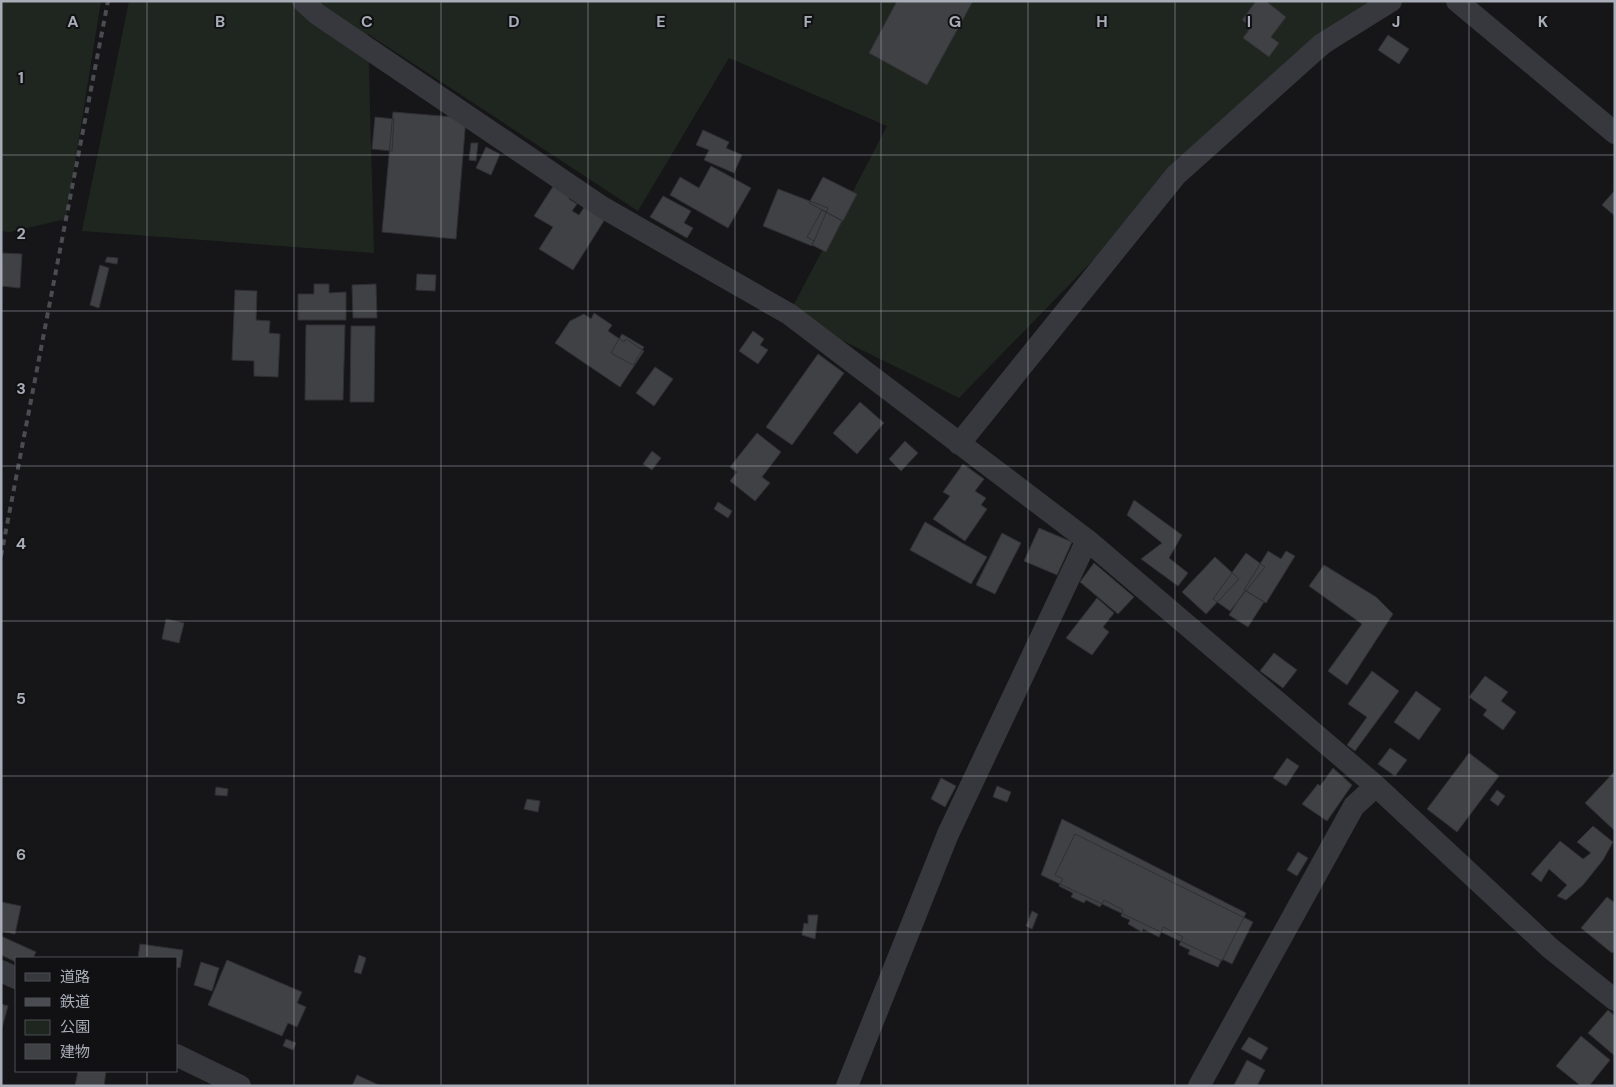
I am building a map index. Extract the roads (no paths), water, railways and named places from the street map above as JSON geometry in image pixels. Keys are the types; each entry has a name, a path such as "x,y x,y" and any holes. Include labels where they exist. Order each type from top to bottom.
{"street":[{"path":"302,1 317,14 602,207 789,314 1087,540 1376,786 1550,948 1615,1000"},
{"path":"960,444 1176,175 1322,44 1392,1"},
{"path":"1457,1 1615,133"},
{"path":"847,1086 948,834 1087,540"},
{"path":"1199,1086 1354,806 1376,786"},
{"path":"1,971 15,978"},
{"path":"178,1056 240,1086"}],"railway":[{"path":"1,556 108,1"}]}
